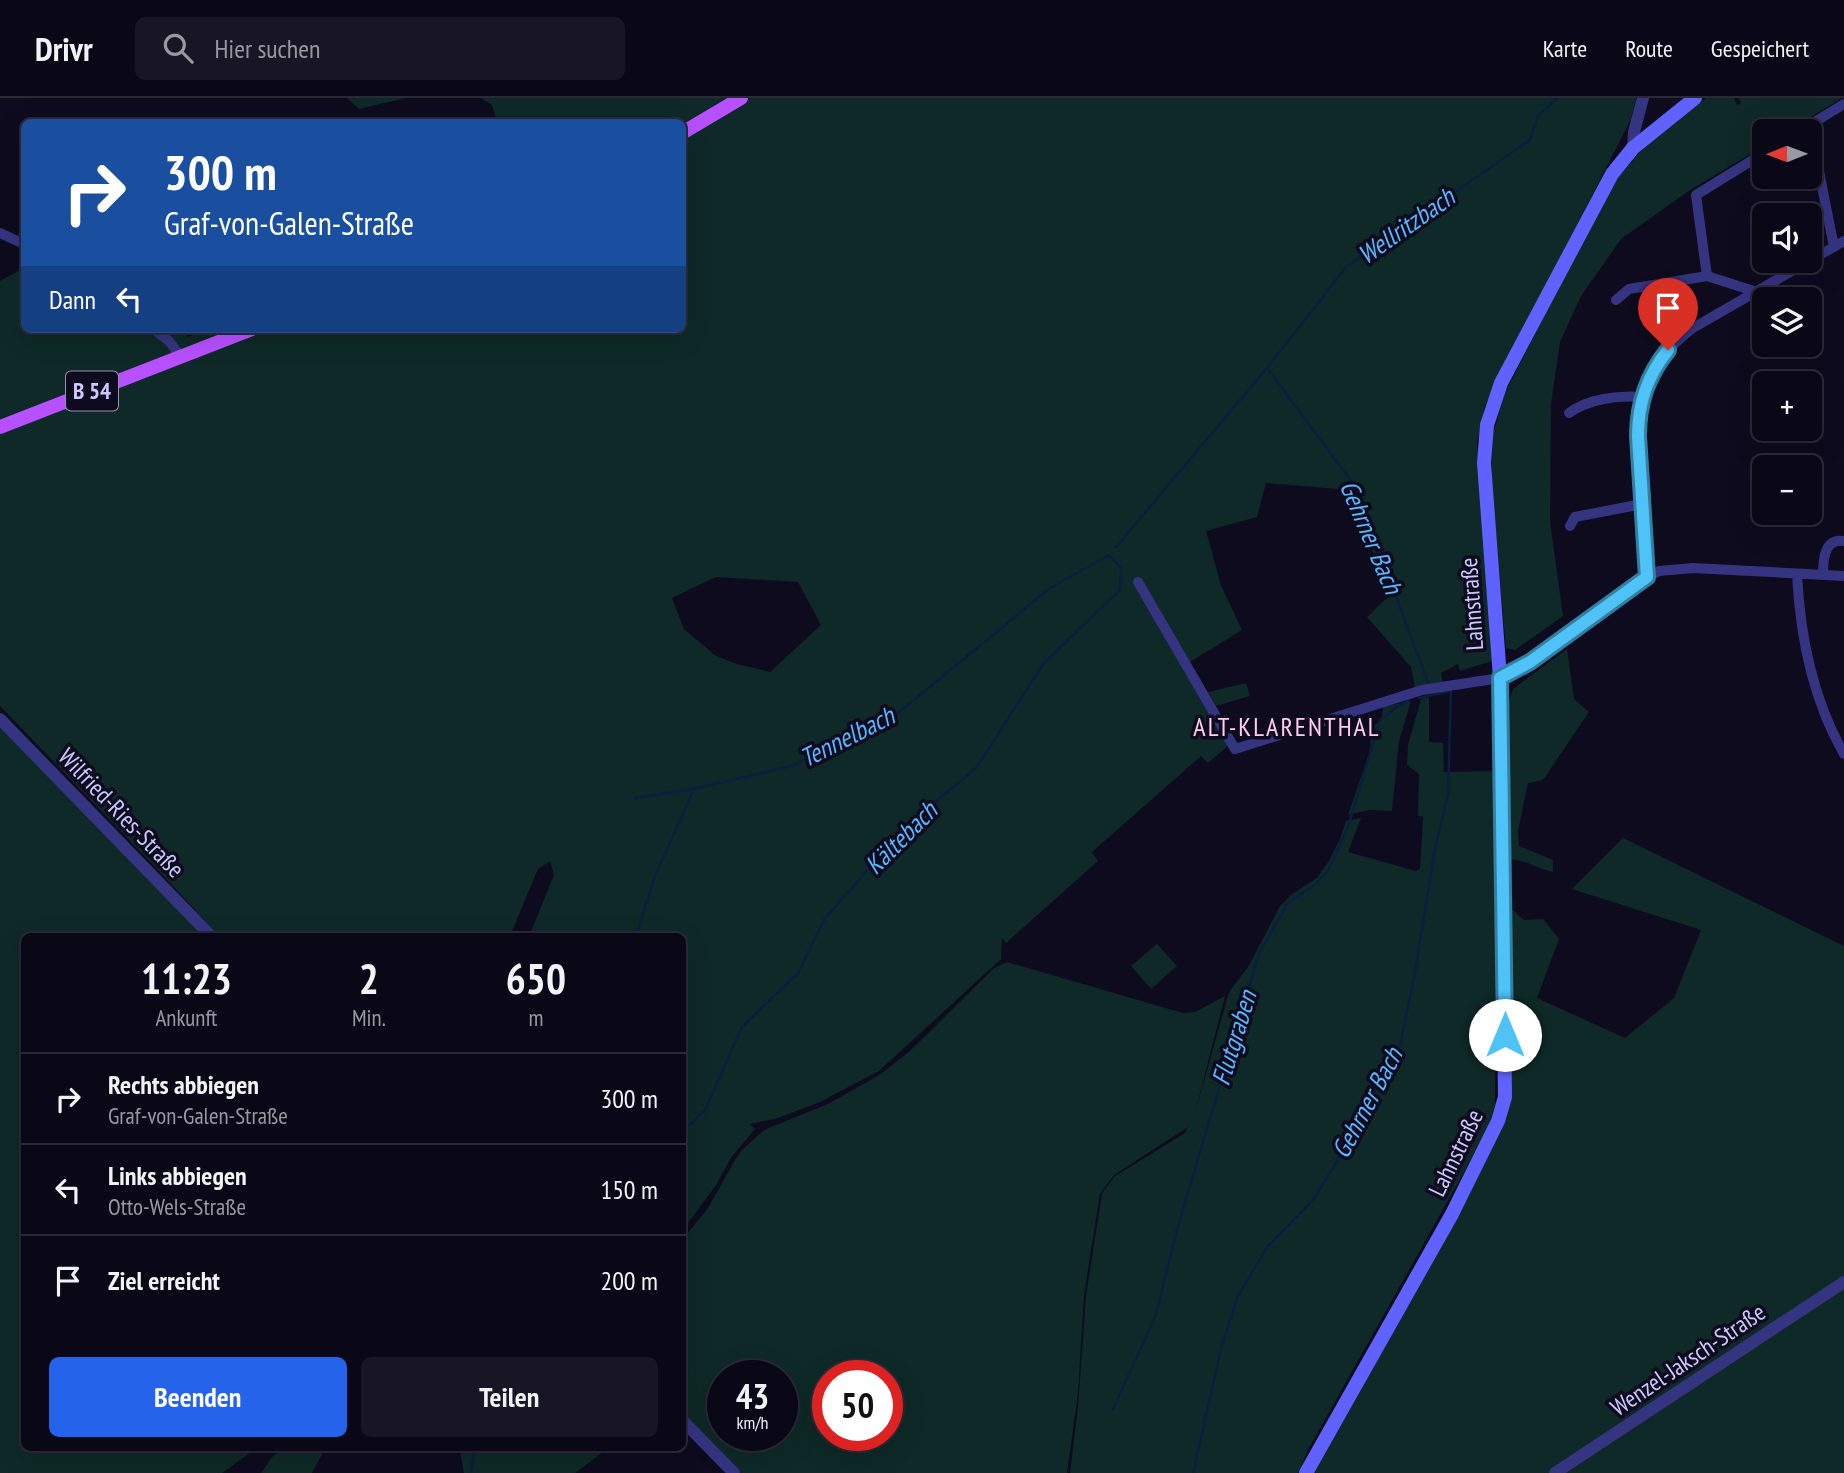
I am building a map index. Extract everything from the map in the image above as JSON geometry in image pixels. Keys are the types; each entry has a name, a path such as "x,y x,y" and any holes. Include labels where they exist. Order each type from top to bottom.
{"main road":[{"path":"686,131 741,98"},
{"path":"1633,148 1695,98"},
{"name":"Lahnstraße","path":"1306,1473 1452,1214 1495,1128 1503,1105 1505,1059 1500,678 1485,444 1490,414 1501,383 1607,182 1633,148"},
{"name":"B 54","path":"0,427 242,333"}],"street":[{"name":"Lahnstraße","path":"1633,148 1634,132 1643,98"},
{"path":"1821,119 1844,104"},
{"path":"1707,276 1696,195 1752,160"},
{"path":"1820,189 1834,247"},
{"path":"0,233 21,243"},
{"path":"1765,287 1844,242"},
{"path":"1616,300 1629,289 1707,276 1752,291"},
{"path":"1647,577 1638,436 1643,397 1655,368 1675,342 1693,328 1752,294"},
{"path":"158,333 169,341 181,357"},
{"path":"1569,413 1581,404 1628,396 1643,397"},
{"path":"1570,526 1575,517 1642,505"},
{"path":"1823,575 1825,553 1829,546 1834,541 1844,541"},
{"path":"1138,582 1235,749 1422,690 1500,678 1530,662 1659,571 1677,568 1844,576"},
{"path":"1797,574 1815,688 1827,723 1844,754"},
{"name":"Wilfried-Ries-Straße","path":"0,719 208,933"},
{"name":"Wenzel-Jaksch-Straße","path":"1555,1473 1844,1282"},
{"path":"686,1424 734,1473"}],"green space":[{"path":"347,98 406,98 359,109"},
{"path":"481,98 726,98 686,122 686,119 496,119 492,105"},
{"path":"750,98 1636,98 1631,119 1485,405 1477,444 1492,661 1460,671 1458,664 1441,673 1443,684 1415,688 1411,667 1367,617 1389,596 1350,490 1266,483 1257,517 1206,531 1221,585 1242,630 1190,662 1229,745 1208,763 1201,756 1092,852 1098,861 1006,943 1002,938 1001,959 879,1071 820,1102 778,1118 750,1124 755,1129 732,1156 716,1185 686,1226 686,933 530,933 554,875 550,861 538,869 511,933 216,933 0,706 0,434 258,333 686,333 686,136","holes":["716,577 798,582 821,625 770,672 716,656 684,629 672,598"]},
{"path":"1706,98 1734,98 1737,105 1741,103 1739,98 1842,98 1808,119 1752,119 1752,153 1690,190 1621,239 1581,296 1560,342 1551,404 1550,522 1563,616 1515,650 1506,648 1491,484 1493,434 1504,395 1613,183 1643,149"},
{"path":"21,270 21,333 183,333 188,337 198,333 223,333 0,419 0,281"},
{"path":"1567,649 1574,699 1589,712 1543,780 1528,783 1518,831 1519,846 1553,860 1553,872 1510,859 1509,702 1513,689"},
{"path":"1246,683 1250,696 1216,706 1208,692"},
{"path":"1429,697 1429,742 1443,743 1444,772 1497,771 1495,1105 1488,1127 1309,1448 1298,1473 1070,1473 1078,1407 1086,1296 1102,1193 1115,1176 1185,1133 1188,1127 1114,1175 1100,1194 1084,1295 1078,1393 1067,1473 741,1473 719,1451 798,1451 798,1360 707,1360 707,1438 686,1417 686,1235 708,1208 742,1150 764,1130 828,1104 881,1074 911,1050 994,968 1007,962 1183,1013 1195,1012 1225,996 1195,1113 1229,992 1248,967 1280,906 1291,895 1317,878 1329,861 1346,821 1361,818 1348,852 1416,871 1420,869 1423,817 1418,816 1419,774 1407,765 1408,745 1421,699"},
{"path":"1411,701 1399,741 1392,811 1369,810 1348,815 1369,754 1373,726 1381,721 1383,707"},
{"path":"0,726 202,933 21,933 21,1451 252,1451 222,1473 0,1473"},
{"path":"1623,838 1844,946 1844,1473 1313,1473 1505,1116 1511,910 1524,920 1543,919 1559,939 1537,998 1625,1038 1674,998 1701,930 1572,889"},
{"path":"1157,944 1177,966 1151,989 1131,966"},
{"path":"280,1451 324,1451 312,1473 261,1473"},
{"path":"460,1451 605,1451 575,1473 464,1473"}],"waterway":[{"name":"Wellritzbach","path":"1116,547 1267,368 1346,267 1530,140 1538,116 1557,98"},
{"name":"Gehrner Bach","path":"1267,368 1355,486 1429,685"},
{"name":"Kältebach","path":"637,933 655,876 694,789 791,766 887,722 1050,588 1109,555 1121,568 1120,590 1043,664 977,767 907,826 825,918 798,973 742,1027 705,1110 686,1128"},
{"name":"Gehrner Bach","path":"1193,1473 1222,1345 1238,1296 1267,1247 1313,1200 1350,1140 1361,1108 1398,1055 1414,978 1435,849 1448,794 1451,691 1419,698"},
{"name":"Flutgraben","path":"1113,1409 1156,1315 1176,1233 1259,954 1287,904 1316,884 1328,871 1348,827 1380,720 1408,701"},
{"path":"635,798 694,789"},
{"name":"Kältebach","path":"471,1473 474,1451"}],"district":[{"name":"ALT-KLARENTHAL","path":"1287,727"}],"route":[{"path":"1505,1035 1500,678 1530,662 1647,577 1639,416 1650,377 1668,350"}],"water label":[{"name":"Tennelbach","path":"847,737"}]}
